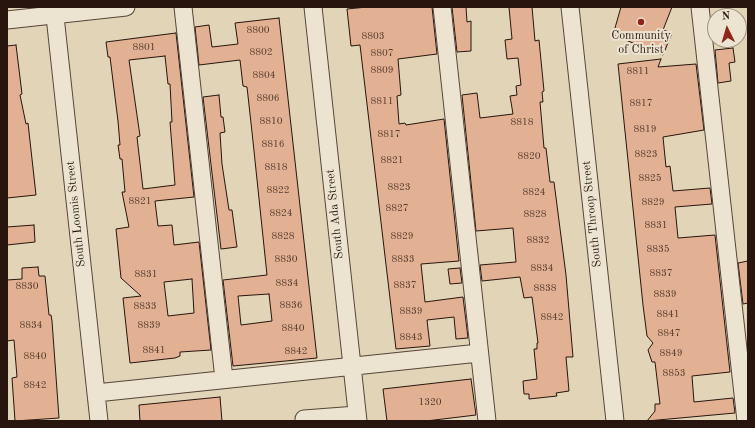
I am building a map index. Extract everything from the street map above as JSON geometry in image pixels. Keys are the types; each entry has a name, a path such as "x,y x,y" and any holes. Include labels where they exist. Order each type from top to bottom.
{"street":[{"path":"7,20 54,11 126,7"},
{"path":"183,7 224,379"},
{"name":"South Ada Street","path":"313,7 357,418"},
{"path":"442,7 487,421"},
{"name":"South Throop Street","path":"570,7 615,421"},
{"path":"700,7 746,421"},
{"name":"South Loomis Street","path":"54,11 99,421"},
{"path":"96,393 479,353"},
{"path":"303,414 357,418"}],"building":[{"path":"367,7 432,7 437,54 398,59 401,95 397,96 399,124 405,123 406,125 444,119 459,261 421,264 425,302 463,297 468,338 456,339 454,317 427,320 430,346 396,349 360,45 351,46 347,9"},
{"path":"452,7 466,7 467,22 471,21 471,51 457,52"},
{"path":"509,7 532,7 535,41 539,40 544,91 542,92 543,102 540,102 544,148 546,148 550,182 554,182 566,275 573,357 566,357 569,391 556,393 557,396 529,399 529,394 524,394 523,381 537,379 534,349 537,349 538,343 532,297 524,298 520,277 482,281 480,265 516,262 513,228 476,231 462,95 477,93 480,118 513,114 510,96 517,95 516,86 521,85 518,58 507,59 505,40 512,39"},
{"name":"Community of Christ","path":"621,7 672,7 663,30 672,33 663,55 613,35"},
{"path":"279,18 317,358 233,366 223,280 267,275 247,87 243,86 240,60 199,65 195,27 209,25 212,47 238,44 235,23","holes":["269,294 272,321 241,325 238,296"]},
{"path":"176,33 194,197 155,201 158,226 172,225 174,245 199,242 211,350 180,352 180,356 175,358 130,363 123,298 141,296 121,278 116,229 129,227 122,192 125,192 122,159 120,159 118,145 120,145 118,121 110,57 108,57 106,42","holes":["165,56 168,84 170,84 172,122 170,122 175,185 143,189 137,137 140,136 129,60","192,279 194,313 168,316 164,282"]},
{"path":"16,45 22,94 20,95 26,124 28,123 36,195 7,198 7,46"},
{"path":"733,48 735,62 729,63 731,81 718,83 715,50"},
{"path":"661,59 658,67 696,64 704,130 663,137 666,167 670,166 673,191 710,188 712,204 675,207 678,238 715,235 730,372 692,376 694,402 733,398 735,413 647,421 655,411 655,404 660,404 655,362 652,362 648,350 653,343 647,336 643,305 618,64"},
{"path":"219,95 221,117 223,117 225,132 220,133 222,164 229,210 232,210 237,247 221,249 203,97"},
{"path":"34,225 35,242 7,245 7,227"},
{"path":"748,261 748,303 743,304 738,263"},
{"path":"38,267 39,276 45,276 49,315 51,315 52,321 59,418 15,421 12,378 17,377 14,340 7,341 7,280 22,279 22,268"},
{"path":"460,268 462,283 450,284 448,269"},
{"path":"471,379 476,415 426,421 387,421 383,389"},
{"path":"220,397 222,421 140,421 139,405"}],"place":[{"name":"Community of Christ","path":"641,22"}]}
